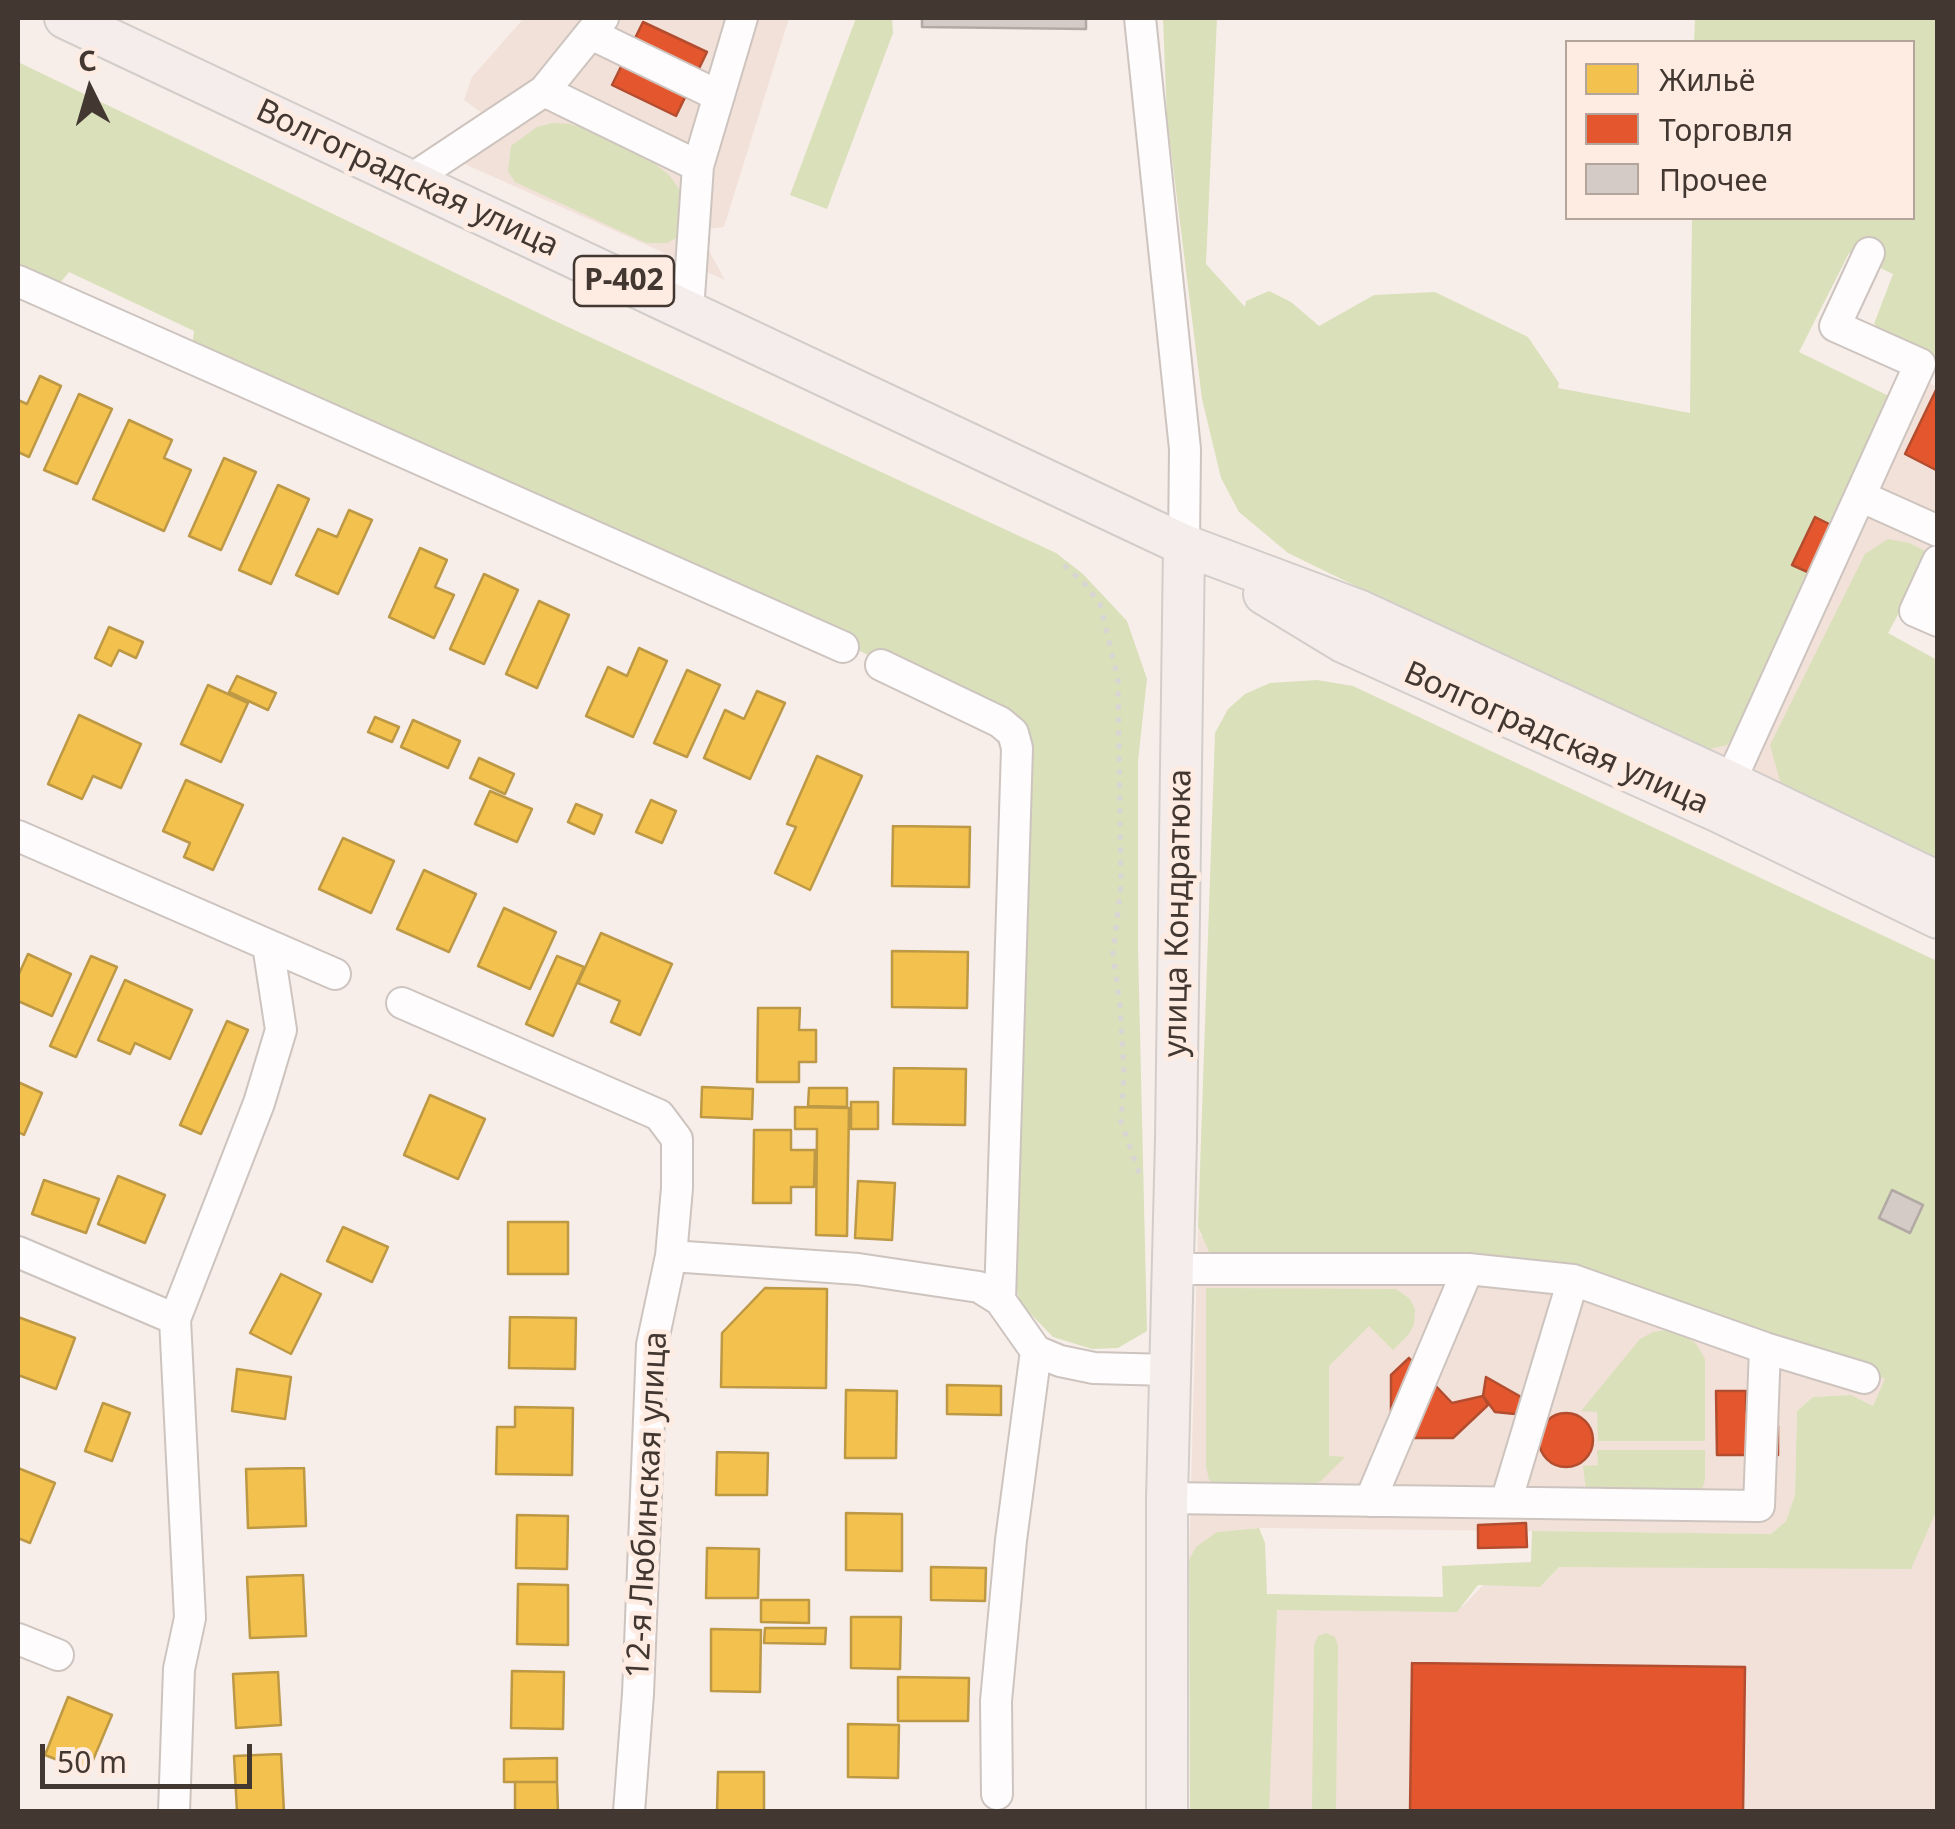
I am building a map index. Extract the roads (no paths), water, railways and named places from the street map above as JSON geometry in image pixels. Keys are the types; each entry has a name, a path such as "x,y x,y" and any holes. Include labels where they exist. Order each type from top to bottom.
{"main road":[{"name":"Волгоградская улица","path":"64,18 1184,545 1358,610 1938,882"},
{"name":"Волгоградская улица","path":"1184,545 1343,642 1719,812 1938,918"},
{"name":"улица Кондратюка","path":"1167,1812 1167,1498 1184,545"}],"street":[{"path":"688,311 698,166 742,18"},
{"name":"улица Кондратюка","path":"1140,18 1185,449 1184,545"},
{"path":"410,180 544,91 597,26 718,96"},
{"path":"544,91 698,166"},
{"path":"1730,782 1920,364 1836,326 1868,253"},
{"path":"18,281 843,647"},
{"path":"1860,496 1938,531"},
{"path":"1938,561 1914,611 1938,621"},
{"path":"882,665 1000,722 1014,733 1018,748 1000,1300"},
{"path":"18,836 334,974"},
{"path":"174,1812 179,1669 190,1618 175,1320 258,1103 281,1030 268,945"},
{"name":"12-я Любинская улица","path":"402,1004 658,1115 677,1139 671,1256 652,1345 639,1674 629,1812"},
{"path":"18,1252 175,1320"},
{"path":"671,1256 858,1269 979,1286 1000,1300 1036,1351 1094,1368 1170,1370"},
{"path":"1174,1269 1468,1269 1572,1280 1864,1378"},
{"path":"1370,1501 1468,1269"},
{"path":"1506,1502 1572,1280"},
{"path":"1167,1498 1760,1506 1766,1348"},
{"path":"997,1794 996,1701 1036,1351"},
{"path":"18,1639 58,1655"}]}
